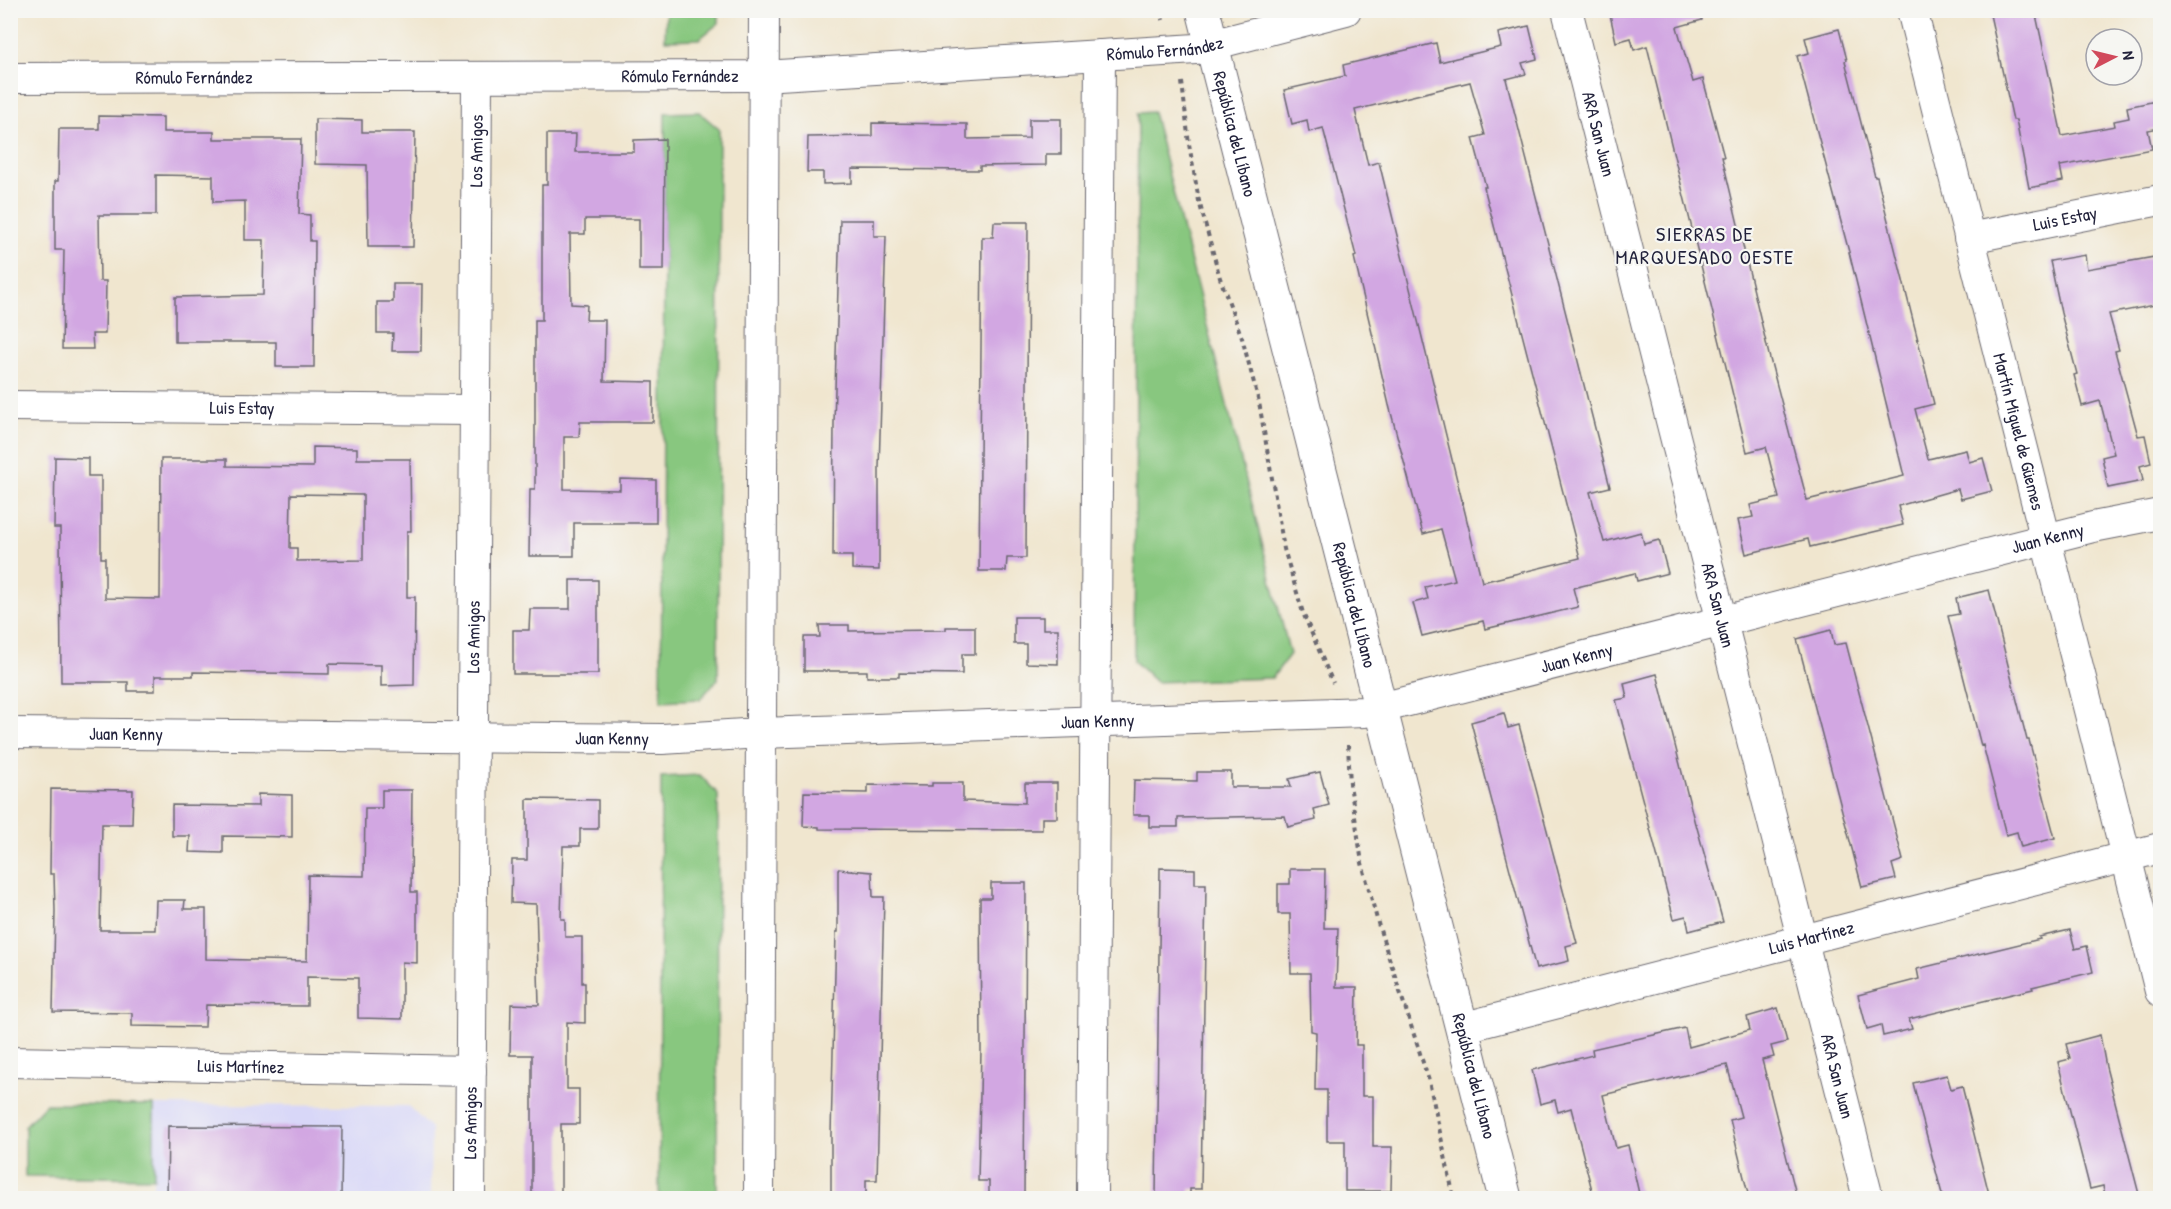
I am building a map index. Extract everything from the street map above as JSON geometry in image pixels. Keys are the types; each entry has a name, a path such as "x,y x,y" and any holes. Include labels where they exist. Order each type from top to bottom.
{"street":[{"path":"759,1198 764,10"},
{"name":"República del Líbano","path":"1203,10 1505,1198"},
{"name":"Rómulo Fernández","path":"10,78 763,76 1196,49 1346,10"},
{"name":"ARA San Juan","path":"1567,10 1868,1198"},
{"name":"Martín Miguel de Güemes","path":"1912,10 2160,991"},
{"path":"1092,1198 1100,55"},
{"name":"Los Amigos","path":"470,1198 477,77"},
{"name":"Luis Estay","path":"1970,238 2160,200"},
{"name":"Luis Estay","path":"10,406 474,410"},
{"name":"Juan Kenny","path":"10,733 662,739 761,733 1365,712 2093,527 2160,514"},
{"name":"Luis Martínez","path":"1461,1028 2160,848"},
{"name":"Luis Martínez","path":"10,1062 471,1071"}],"path":[{"path":"1160,10 1183,84 1189,144 1199,201 1220,278 1248,358 1262,412 1284,549 1303,613 1344,712 1350,784 1362,863 1379,927 1429,1081 1454,1198"}],"shaded area":[{"path":"154,1105 408,1106 431,1128 430,1198 153,1198"}],"green space":[{"path":"666,11 719,11 719,23 699,39 665,40"},
{"path":"699,112 719,129 718,679 700,699 661,701 665,113"},
{"path":"1153,112 1290,654 1272,678 1156,682 1134,661 1138,113"},
{"path":"700,775 718,794 717,1198 659,1198 661,777"},
{"path":"46,1104 154,1105 154,1178 25,1176 25,1126"}],"building":[{"path":"1609,10 1701,10 1702,20 1677,27 1693,82 1703,79 1724,157 1722,157 1769,355 1807,500 1904,476 1849,252 1797,56 1809,53 1805,38 1839,29 1847,60 1845,61 1875,177 1877,177 1934,404 1915,409 1928,459 1966,450 1969,462 1983,458 1992,491 1961,499 1958,489 1898,506 1903,525 1810,547 1808,539 1746,554 1738,520 1753,517 1750,505 1779,498 1766,447 1747,452 1647,46 1634,50 1631,38 1616,42"},
{"path":"1989,10 2035,10 2062,136 2115,126 2114,121 2129,118 2127,107 2156,101 2160,128 2148,130 2152,149 2060,166 2063,181 2029,188 2016,120 2013,120"},
{"path":"1529,26 1537,59 1522,63 1526,74 1506,79 1610,487 1590,492 1604,542 1641,532 1644,544 1659,540 1668,573 1637,581 1635,573 1573,588 1578,607 1485,629 1483,621 1422,636 1413,603 1428,599 1425,587 1455,580 1441,529 1423,534 1389,405 1354,257 1356,256 1323,128 1309,132 1307,120 1292,124 1284,90 1345,76 1343,65 1436,43 1440,62 1501,47 1498,33","holes":["1470,82 1485,135 1473,138 1486,187 1484,187 1580,558 1482,582 1379,162 1368,165 1355,110"]},
{"path":"99,116 163,117 163,132 214,132 214,139 301,139 299,214 310,215 310,241 315,241 314,367 276,367 276,342 175,342 175,297 263,295 264,240 245,240 245,201 213,202 213,176 156,175 156,215 99,215 100,281 106,281 105,334 92,334 93,349 62,349 64,250 55,250 55,181 58,181 59,129 99,129"},
{"path":"315,119 362,120 362,132 415,132 413,247 368,247 367,165 315,164"},
{"path":"1029,119 1061,119 1061,154 1046,154 1046,165 980,166 980,170 852,169 852,183 823,184 823,172 807,172 808,137 872,136 872,123 967,124 967,139 1029,138"},
{"path":"547,134 576,134 575,152 634,152 634,140 665,139 664,270 639,270 639,219 585,219 585,234 570,234 571,304 587,305 586,320 605,320 604,381 653,382 653,422 580,422 579,437 564,437 564,489 620,490 620,479 656,480 656,523 574,523 574,556 529,556 530,489 535,489 535,320 542,320 542,185 547,185"},
{"path":"840,220 874,220 874,236 886,236 879,468 879,570 852,569 852,556 833,556"},
{"path":"994,222 1028,222 1026,558 1007,558 1006,571 979,571 982,237 993,237"},
{"path":"2085,255 2087,269 2160,256 2160,304 2109,314 2119,350 2115,351 2138,436 2145,435 2151,463 2140,466 2143,481 2108,488 2102,457 2114,454 2100,401 2082,406 2074,375 2077,374 2050,261"},
{"path":"393,284 422,284 421,351 392,351 393,333 377,333 377,302 393,302"},
{"path":"313,447 357,448 357,459 410,459 411,531 407,531 407,597 415,597 414,685 381,686 381,665 329,664 329,674 193,672 193,676 155,676 155,691 128,691 128,682 61,682 60,528 54,528 55,457 88,458 88,476 101,476 101,558 105,558 105,598 160,599 161,459 227,459 227,466 313,467","holes":["291,494 363,495 363,560 297,561 297,548 290,548"]},
{"path":"570,580 598,580 598,674 513,674 513,630 529,630 530,609 570,609"},
{"path":"1989,590 2027,740 2029,740 2055,838 2021,847 2017,832 2006,835 1948,616 1959,614 1956,598"},
{"path":"1014,617 1043,617 1043,629 1058,629 1058,664 1026,663 1026,644 1014,644"},
{"path":"819,625 849,625 849,631 946,630 946,627 975,627 975,654 962,654 962,674 899,673 899,677 867,677 867,671 804,671 804,637 820,637"},
{"path":"1831,630 1834,645 1846,643 1903,860 1892,864 1896,879 1862,887 1797,639"},
{"path":"1657,674 1695,824 1723,922 1689,931 1686,916 1674,919 1616,700 1627,698 1624,683"},
{"path":"1504,713 1508,728 1519,725 1577,943 1566,946 1569,961 1536,969 1471,722"},
{"path":"1197,772 1231,772 1231,787 1291,787 1289,779 1320,772 1329,805 1314,809 1316,820 1288,827 1285,816 1178,818 1178,827 1149,827 1149,815 1133,815 1134,780 1197,781"},
{"path":"932,783 963,783 963,801 1025,803 1025,783 1057,783 1057,818 1042,818 1042,830 819,829 819,827 803,826 804,792 868,793 868,785 932,786"},
{"path":"51,789 133,790 132,824 102,824 100,930 155,930 156,900 185,900 184,909 206,909 206,959 307,961 308,875 364,876 365,808 382,808 382,790 412,790 411,892 417,892 417,963 402,962 402,1019 358,1018 358,978 307,977 307,1006 206,1005 205,1027 132,1026 132,1013 53,1012 55,911 54,874 50,874"},
{"path":"258,794 292,795 292,837 223,836 223,853 189,852 190,836 172,836 172,805 258,806"},
{"path":"527,799 598,800 598,829 580,829 580,846 563,846 561,919 565,919 565,937 582,937 585,1023 567,1022 567,1089 579,1089 579,1124 561,1124 561,1195 532,1193 532,1055 510,1055 511,1004 539,1005 536,904 511,903 512,860 527,860"},
{"path":"1160,868 1195,869 1195,884 1206,884 1201,1189 1190,1189 1190,1198 1156,1198"},
{"path":"838,869 872,872 873,897 884,897 877,1180 866,1180 866,1198 831,1198"},
{"path":"1290,869 1325,869 1324,928 1338,928 1336,987 1357,987 1356,1045 1362,1045 1362,1096 1373,1096 1373,1147 1392,1147 1391,1191 1345,1191 1345,1141 1327,1141 1327,1090 1315,1090 1316,1032 1311,1031 1310,973 1291,973 1290,914 1278,914 1278,884 1290,884"},
{"path":"991,883 1026,883 1024,1198 989,1198 989,1181 978,1181 981,1050 980,898 991,898"},
{"path":"2070,930 2075,949 2087,946 2093,972 1909,1019 1912,1029 1883,1036 1881,1025 1867,1029 1858,995 1919,979 1917,969"},
{"path":"1778,1008 1787,1042 1771,1046 1774,1057 1762,1060 1797,1198 1749,1198 1730,1120 1741,1117 1727,1065 1603,1095 1616,1148 1628,1145 1640,1198 1594,1198 1571,1108 1558,1112 1555,1100 1540,1104 1532,1070 1593,1055 1592,1049 1685,1028 1689,1047 1750,1030 1747,1017"},
{"path":"2100,1035 2140,1198 2106,1198 2103,1186 2090,1189 2070,1111 2058,1062 2070,1059 2066,1044"},
{"path":"1947,1075 1951,1089 1962,1086 1990,1198 1943,1198 1913,1083"},
{"path":"168,1126 342,1127 341,1198 167,1198"}],"district":[{"name":"SIERRAS DE MARQUESADO OESTE","path":"1705,246"}]}
